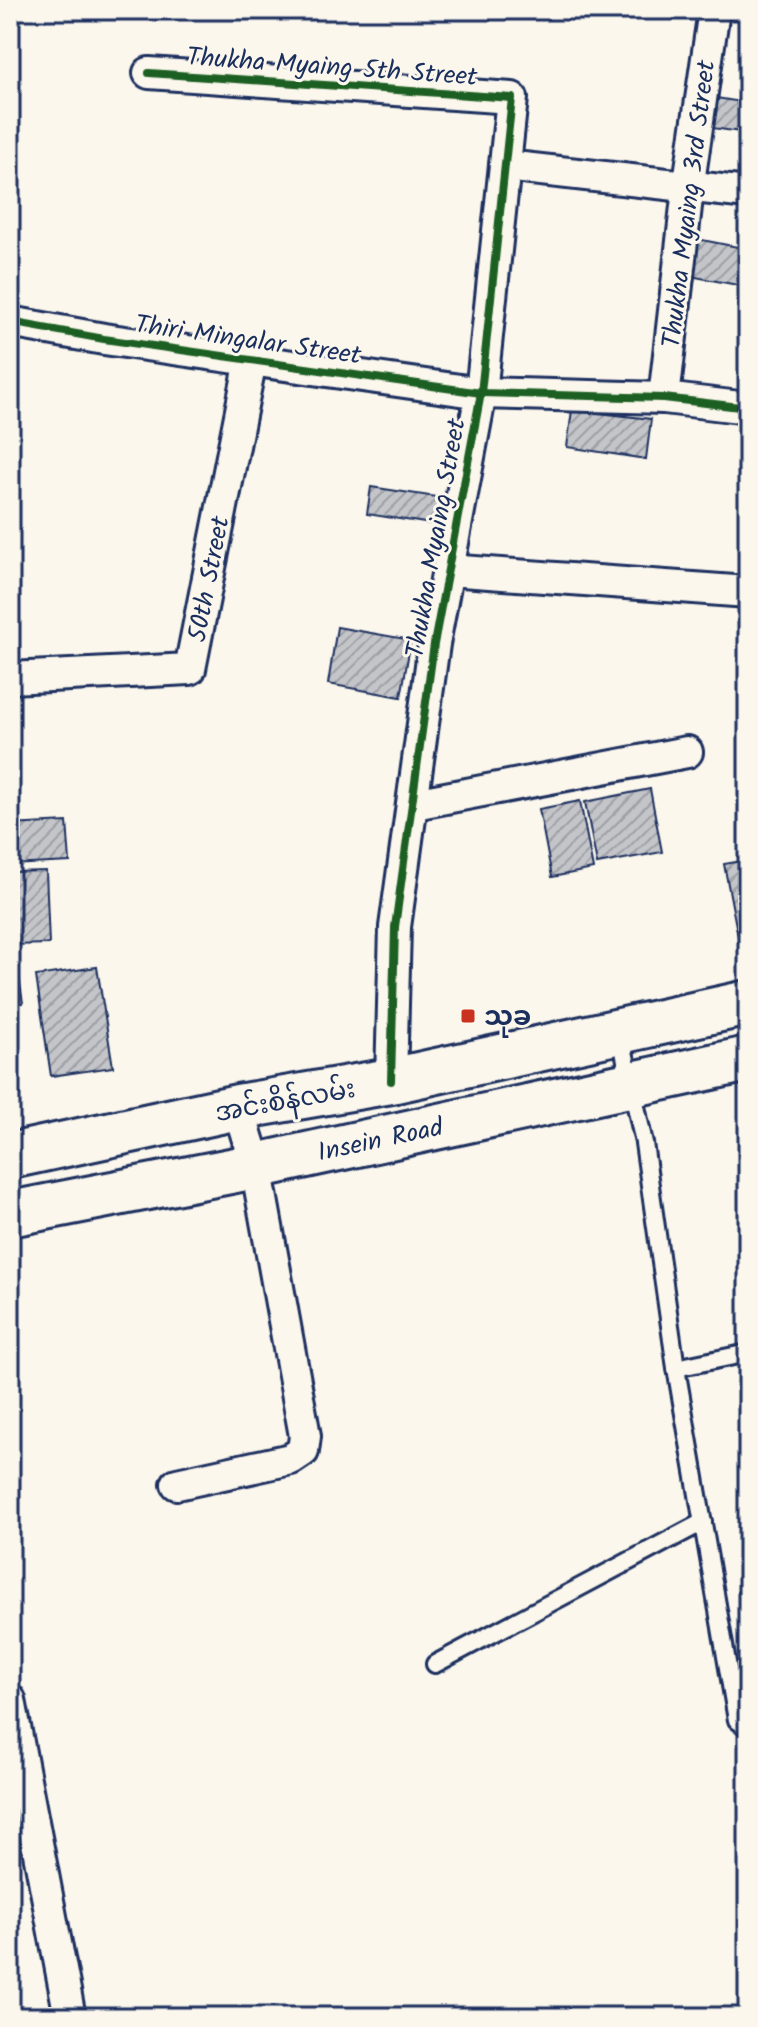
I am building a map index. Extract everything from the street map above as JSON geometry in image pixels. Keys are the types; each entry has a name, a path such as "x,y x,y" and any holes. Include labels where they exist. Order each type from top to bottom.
{"main road":[{"name":"အင်းစိန်လမ်း","path":"10,1156 238,1107 391,1081 748,1003"},
{"name":"Insein Road","path":"10,1214 256,1166 748,1059"}],"street":[{"name":"Thukha Myaing 3rd Street","path":"664,398 688,189 714,10"},
{"name":"Thukha Myaing 5th Street","path":"149,73 512,98"},
{"name":"Thukha Myaing Street","path":"391,1081 395,927 434,644 481,393 512,98"},
{"path":"505,166 688,189 748,193"},
{"name":"Thiri Mingalar Street","path":"10,322 481,393 664,398 748,408"},
{"name":"50th Street","path":"10,678 190,669 251,360"},
{"path":"448,570 748,592"},
{"path":"414,804 687,752"},
{"path":"177,1484 291,1459 303,1451 305,1436 256,1166 238,1107"},
{"path":"10,1700 70,2017"}],"lane":[{"path":"619,1030 632,1084 676,1368 737,1720 748,1728"},
{"path":"676,1368 748,1353"},
{"path":"435,1664 703,1522"}],"building":[{"path":"710,97 748,103 748,133 705,127"},
{"path":"692,238 748,249 748,287 685,275"},
{"path":"572,410 651,419 646,459 567,447"},
{"path":"371,487 443,498 438,525 367,514"},
{"path":"337,627 411,640 401,697 328,684"},
{"path":"650,789 662,852 597,864 585,802"},
{"path":"580,801 593,869 552,877 539,809"},
{"path":"67,822 70,862 10,865 10,825"},
{"path":"748,860 748,950 741,952 724,864"},
{"path":"46,871 49,944 10,945 10,872"},
{"path":"16,957 23,1003 10,1005 10,958"},
{"path":"97,967 113,1067 51,1076 36,976"}],"cycle path":[{"path":"149,73 512,98 481,393 434,644 395,927 391,1081"},
{"path":"10,322 104,339 481,393 664,398 748,408"}],"place":[{"name":"သုခ","path":"468,1016"}]}
